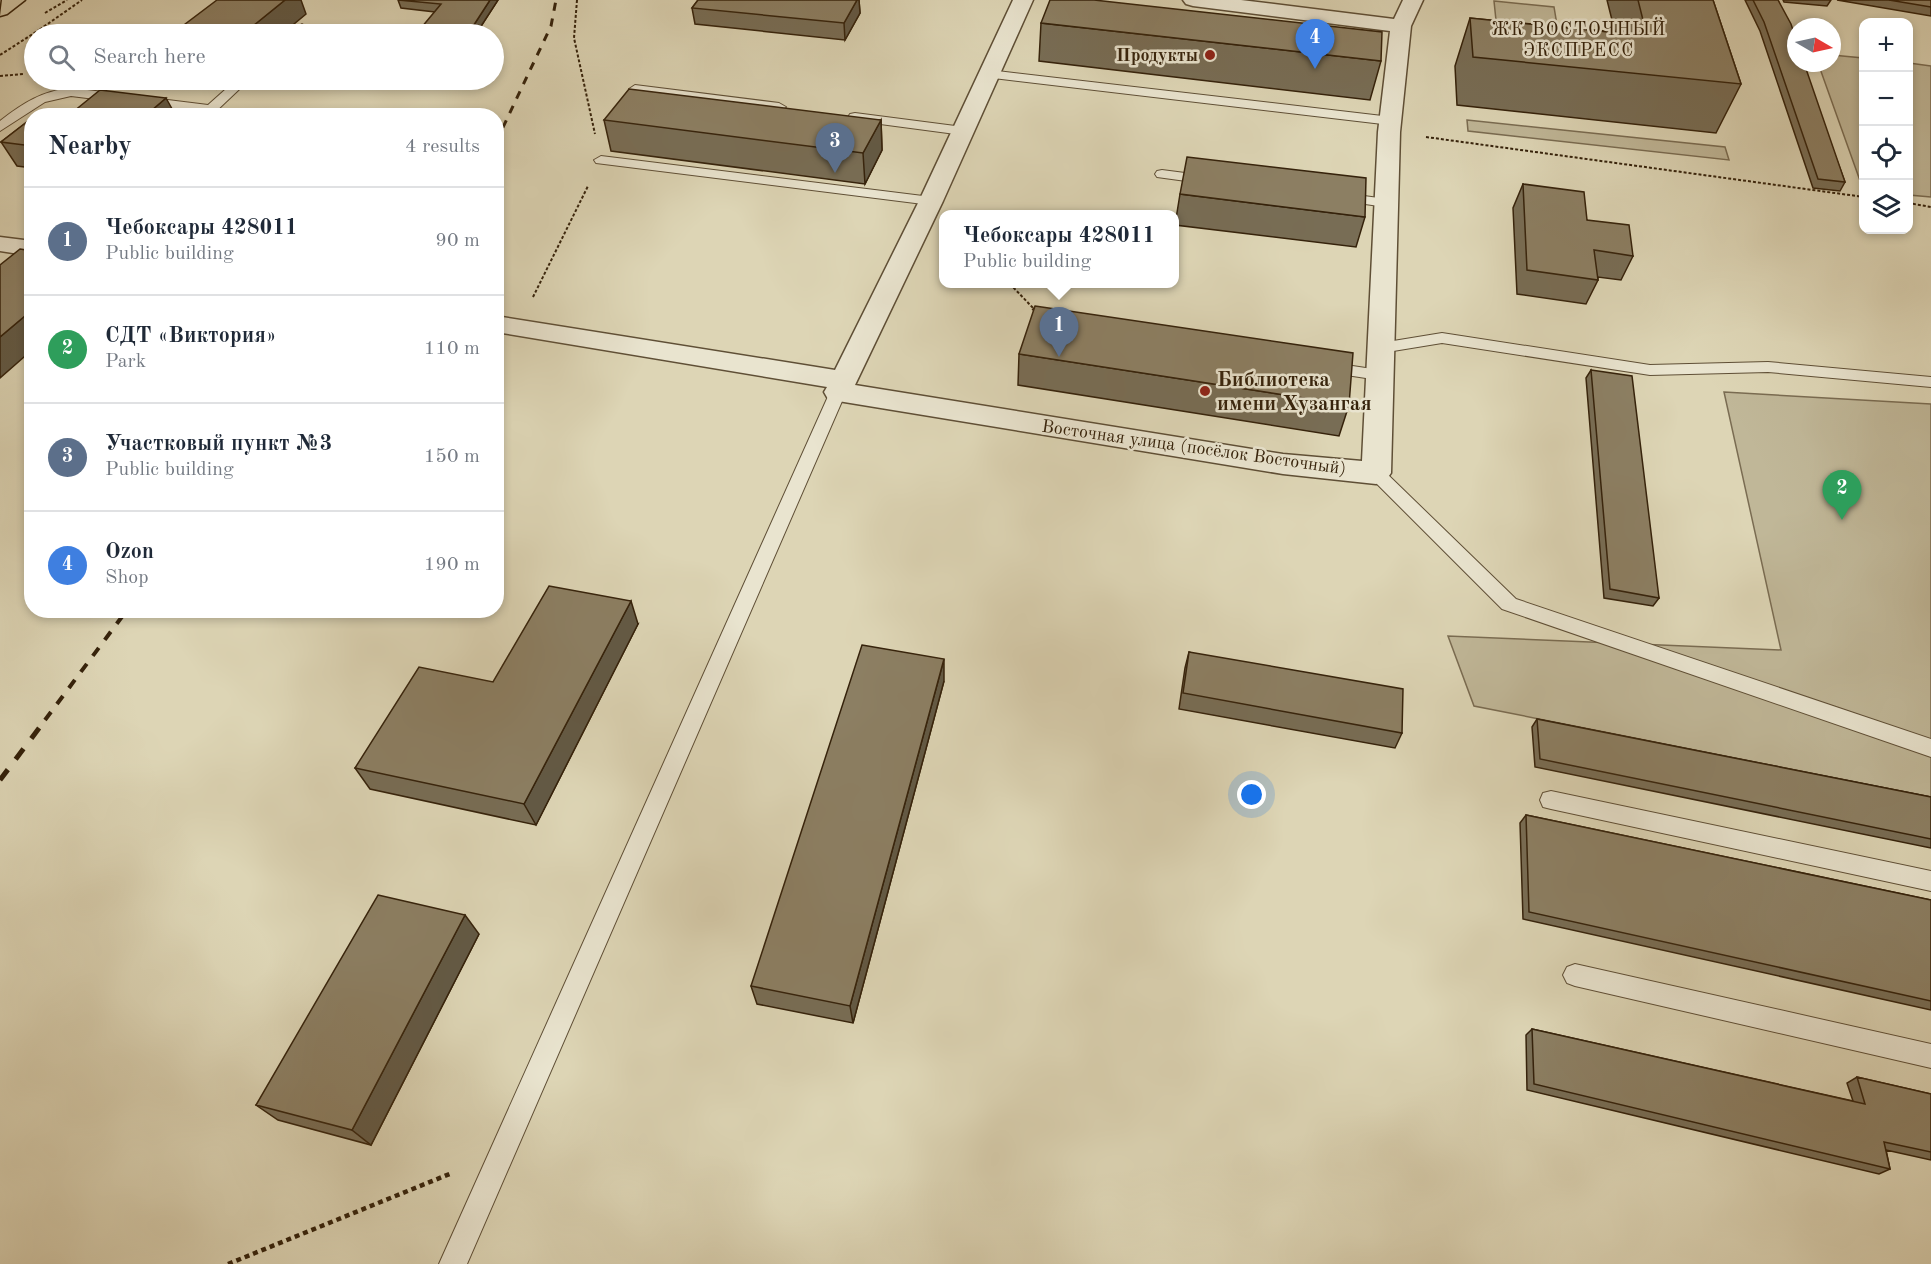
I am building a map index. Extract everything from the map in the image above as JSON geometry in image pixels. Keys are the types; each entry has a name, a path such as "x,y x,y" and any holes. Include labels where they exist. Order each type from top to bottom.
{"main road":[{"path":"0,10 15,0"}],"street":[{"path":"841,386 931,201 1023,0"},
{"path":"1193,0 1401,26"},
{"name":"Восточная улица (посёлок Восточный)","path":"504,325 1283,464 1376,473 1390,127 1401,26 1413,0"},
{"path":"0,244 24,248"}],"lane":[{"path":"989,74 1390,127"},
{"path":"635,89 787,108"},
{"path":"211,108 231,90"},
{"path":"25,108 52,93 71,92 179,108"},
{"path":"0,127 24,109"},
{"path":"846,116 963,131"},
{"path":"601,159 931,201"},
{"path":"1162,174 1221,181"},
{"path":"1327,195 1386,202"},
{"path":"1309,364 1380,362 1442,338 1650,370 1768,367 1931,382"},
{"path":"453,1264 841,386"},
{"path":"1376,473 1509,604 1931,748"},
{"path":"1551,800 1931,881"},
{"path":"1575,975 1931,1056"}],"path":[{"path":"56,6 67,0"},
{"path":"48,24 82,0"},
{"path":"0,56 24,40"},
{"path":"0,76 24,74"},
{"path":"1390,127 1859,196"},
{"path":"1913,204 1931,207"},
{"path":"1014,288 1042,317"},
{"path":"228,1264 503,1152"}],"shaded area":[{"path":"1494,1 1554,7 1562,55 1499,49"},
{"path":"1841,56 1859,58 1859,178 1821,72 1841,72"},
{"path":"1913,64 1931,66 1931,197 1913,195"},
{"path":"1467,120 1725,147 1729,160 1468,131"},
{"path":"1724,392 1931,404 1931,797 1474,706 1448,636 1781,650"}],"building":[{"path":"217,0 285,0 255,24 185,24"},
{"path":"398,0 490,0 474,24 424,24 441,4"},
{"path":"698,0 857,0 844,23 692,8"},
{"path":"1050,0 1094,0 1382,32 1381,61 1041,23"},
{"path":"1638,0 1713,0 1741,84 1473,57 1470,18 1647,36"},
{"path":"1753,0 1778,0 1788,18 1787,72 1807,72 1845,182 1818,179 1764,22"},
{"path":"1889,0 1931,0 1931,7"},
{"path":"629,89 881,120 863,153 604,120"},
{"path":"100,90 166,98 154,108 78,108"},
{"path":"24,124 24,145 1,142"},
{"path":"1187,157 1366,178 1365,217 1180,194"},
{"path":"1523,184 1584,192 1587,220 1629,225 1633,256 1594,250 1598,280 1527,270"},
{"path":"20,249 24,250 24,317 0,337 0,265"},
{"path":"1035,306 1353,353 1349,405 1019,354"},
{"path":"1591,370 1632,376 1659,598 1610,589"},
{"path":"549,586 631,601 524,804 355,768 419,667 493,682"},
{"path":"862,645 944,659 850,1006 751,986"},
{"path":"1189,652 1403,689 1402,733 1183,693"},
{"path":"1537,719 1931,797 1931,839 1540,759"},
{"path":"1526,815 1931,900 1931,1001 1529,912"},
{"path":"378,895 465,915 352,1130 256,1105"},
{"path":"1532,1029 1865,1104 1857,1077 1931,1094 1931,1152 1884,1142 1890,1169 1534,1084"}],"railway":[{"path":"504,125 551,26 556,0"},
{"path":"45,720 121,618"},
{"path":"0,780 46,719"}],"place":[{"name":"Продукты","path":"1210,55"},
{"name":"Ozon","path":"1315,69"},
{"name":"Участковый пункт №3","path":"835,173"},
{"name":"Чебоксары 428011","path":"1059,357"},
{"name":"Библиотека имени Хузангая","path":"1205,391"},
{"name":"СДТ «Виктория»","path":"1842,520"}],"district":[{"name":"ЖК ВОСТОЧНЫЙ ЭКСПРЕСС","path":"1579,39"}]}
